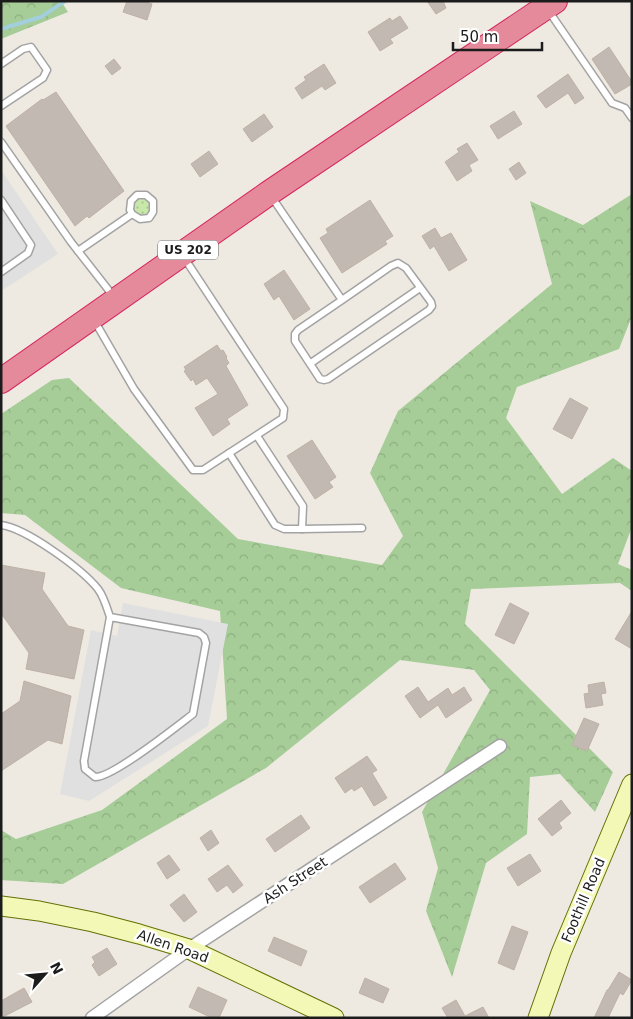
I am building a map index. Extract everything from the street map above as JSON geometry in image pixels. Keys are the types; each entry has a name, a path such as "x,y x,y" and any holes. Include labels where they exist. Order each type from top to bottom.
{"highway":[{"name":"US 202","path":"3,376 117,300 269,193 551,4"}],"street":[{"name":"Ash Street","path":"92,1018 189,949 500,746"},
{"name":"Foothill Road","path":"538,1018 561,953 632,784"},
{"name":"Allen Road","path":"1,906 39,911 93,922 189,949 334,1018"}],"lane":[{"path":"551,4 612,103 625,108 632,118"},
{"path":"1,64 23,49 31,47 47,70 43,78 1,106"},
{"path":"1,142 78,251 117,300"},
{"path":"269,193 342,300"},
{"path":"137,195 146,195 153,201 153,212 148,218 140,219 132,214 130,210 131,201 137,195"},
{"path":"1,200 32,245 28,253 1,272"},
{"path":"78,251 132,214"},
{"path":"92,317 134,389 190,468 196,471 203,470 282,418 284,409 182,254"},
{"path":"398,263 404,266 420,288 431,302 431,308 327,380 322,380 314,371 311,363 295,341 294,334 298,330 398,263"},
{"path":"311,363 420,288"},
{"path":"256,436 302,506 302,529"},
{"path":"229,453 275,525 284,529 362,528"},
{"path":"1,525 20,531 56,553 88,578 99,591 110,617 84,761 88,772 99,777 125,762 193,714 206,643 204,637 199,633 110,617"}],"green space":[{"path":"1,1 61,1 68,12 1,39"},
{"path":"632,194 632,316 619,349 517,387 506,418 562,494 613,458 632,471 632,527 618,564 632,570 632,591 620,583 471,589 465,624 613,772 595,812 560,774 530,777 527,834 486,863 452,977 426,911 438,868 422,812 490,690 474,670 400,660 266,768 63,884 1,880 1,830 16,839 102,810 227,719 220,611 121,588 25,515 1,513 1,414 52,380 69,378 238,539 382,565 403,536 370,473 398,411 552,284 530,201 583,225"},
{"path":"142,199 148,201 150,207 148,213 142,215 136,213 134,207 136,201"}],"shaded area":[{"path":"1,170 58,254 1,291"},
{"path":"123,603 228,624 208,726 89,801 60,794 91,630 117,636"}],"building":[{"path":"127,1 144,1 152,4 147,20 123,12"},
{"path":"427,1 443,1 446,8 436,14"},
{"path":"400,16 408,28 390,39 393,43 380,51 368,32 390,18 392,21"},
{"path":"609,47 632,82 632,84 615,94 592,59"},
{"path":"114,59 121,68 112,75 105,66"},
{"path":"324,64 336,83 325,90 322,86 302,99 295,88 306,80 304,77"},
{"path":"568,74 584,98 575,104 568,93 546,108 537,96"},
{"path":"56,92 124,191 89,218 87,216 75,226 6,126 42,99"},
{"path":"514,111 522,124 498,139 490,126"},
{"path":"264,114 273,127 252,142 243,129"},
{"path":"467,143 478,160 469,165 472,171 457,181 445,162 459,152 457,149"},
{"path":"209,151 218,164 200,177 191,164"},
{"path":"519,162 526,173 516,180 509,169"},
{"path":"370,200 393,236 385,241 387,244 342,273 320,238 328,233 326,229"},
{"path":"435,228 441,238 451,233 467,260 449,271 434,246 430,249 422,236"},
{"path":"284,270 310,309 294,320 279,296 274,300 264,284"},
{"path":"217,345 227,357 229,363 226,366 248,405 227,419 230,424 213,436 195,408 218,394 207,378 196,385 193,379 191,381 184,371 186,370 184,367"},
{"path":"570,398 588,408 572,439 553,429"},
{"path":"312,440 336,477 329,482 333,487 315,499 287,456"},
{"path":"1,565 45,573 42,589 68,626 84,630 74,679 26,669 29,653 1,615"},
{"path":"510,603 529,613 514,644 495,635"},
{"path":"632,611 632,649 615,639"},
{"path":"24,681 71,696 62,744 48,740 1,771 1,714 20,701"},
{"path":"604,682 606,693 601,694 603,705 586,708 584,694 589,693 588,685"},
{"path":"418,687 428,702 448,688 452,695 464,687 472,700 446,718 438,705 420,718 405,696"},
{"path":"584,718 599,724 587,751 572,745"},
{"path":"367,756 377,770 372,773 387,798 374,806 362,786 354,791 352,788 345,793 335,778"},
{"path":"561,800 571,813 559,823 562,828 552,836 538,819"},
{"path":"301,815 310,828 275,852 266,839"},
{"path":"211,830 219,843 208,851 200,838"},
{"path":"530,854 541,871 518,886 507,868"},
{"path":"169,855 180,870 167,879 157,863"},
{"path":"395,863 406,879 370,903 359,887"},
{"path":"228,865 243,885 233,893 227,885 217,892 208,879"},
{"path":"184,894 197,912 184,922 170,905"},
{"path":"512,926 528,932 514,970 498,963"},
{"path":"274,937 307,951 301,966 268,951"},
{"path":"107,948 117,964 99,976 92,965 95,962 92,957"},
{"path":"619,972 632,980 623,995 620,993 608,1018 594,1018 607,990"},
{"path":"365,978 389,989 383,1003 359,993"},
{"path":"198,987 227,1000 219,1018 212,1018 189,1007"},
{"path":"24,988 32,1002 1,1018 1,1001"},
{"path":"456,1000 465,1016 483,1007 489,1018 448,1018 442,1008"}],"waterway":[{"path":"1,29 41,17 65,1"}]}
